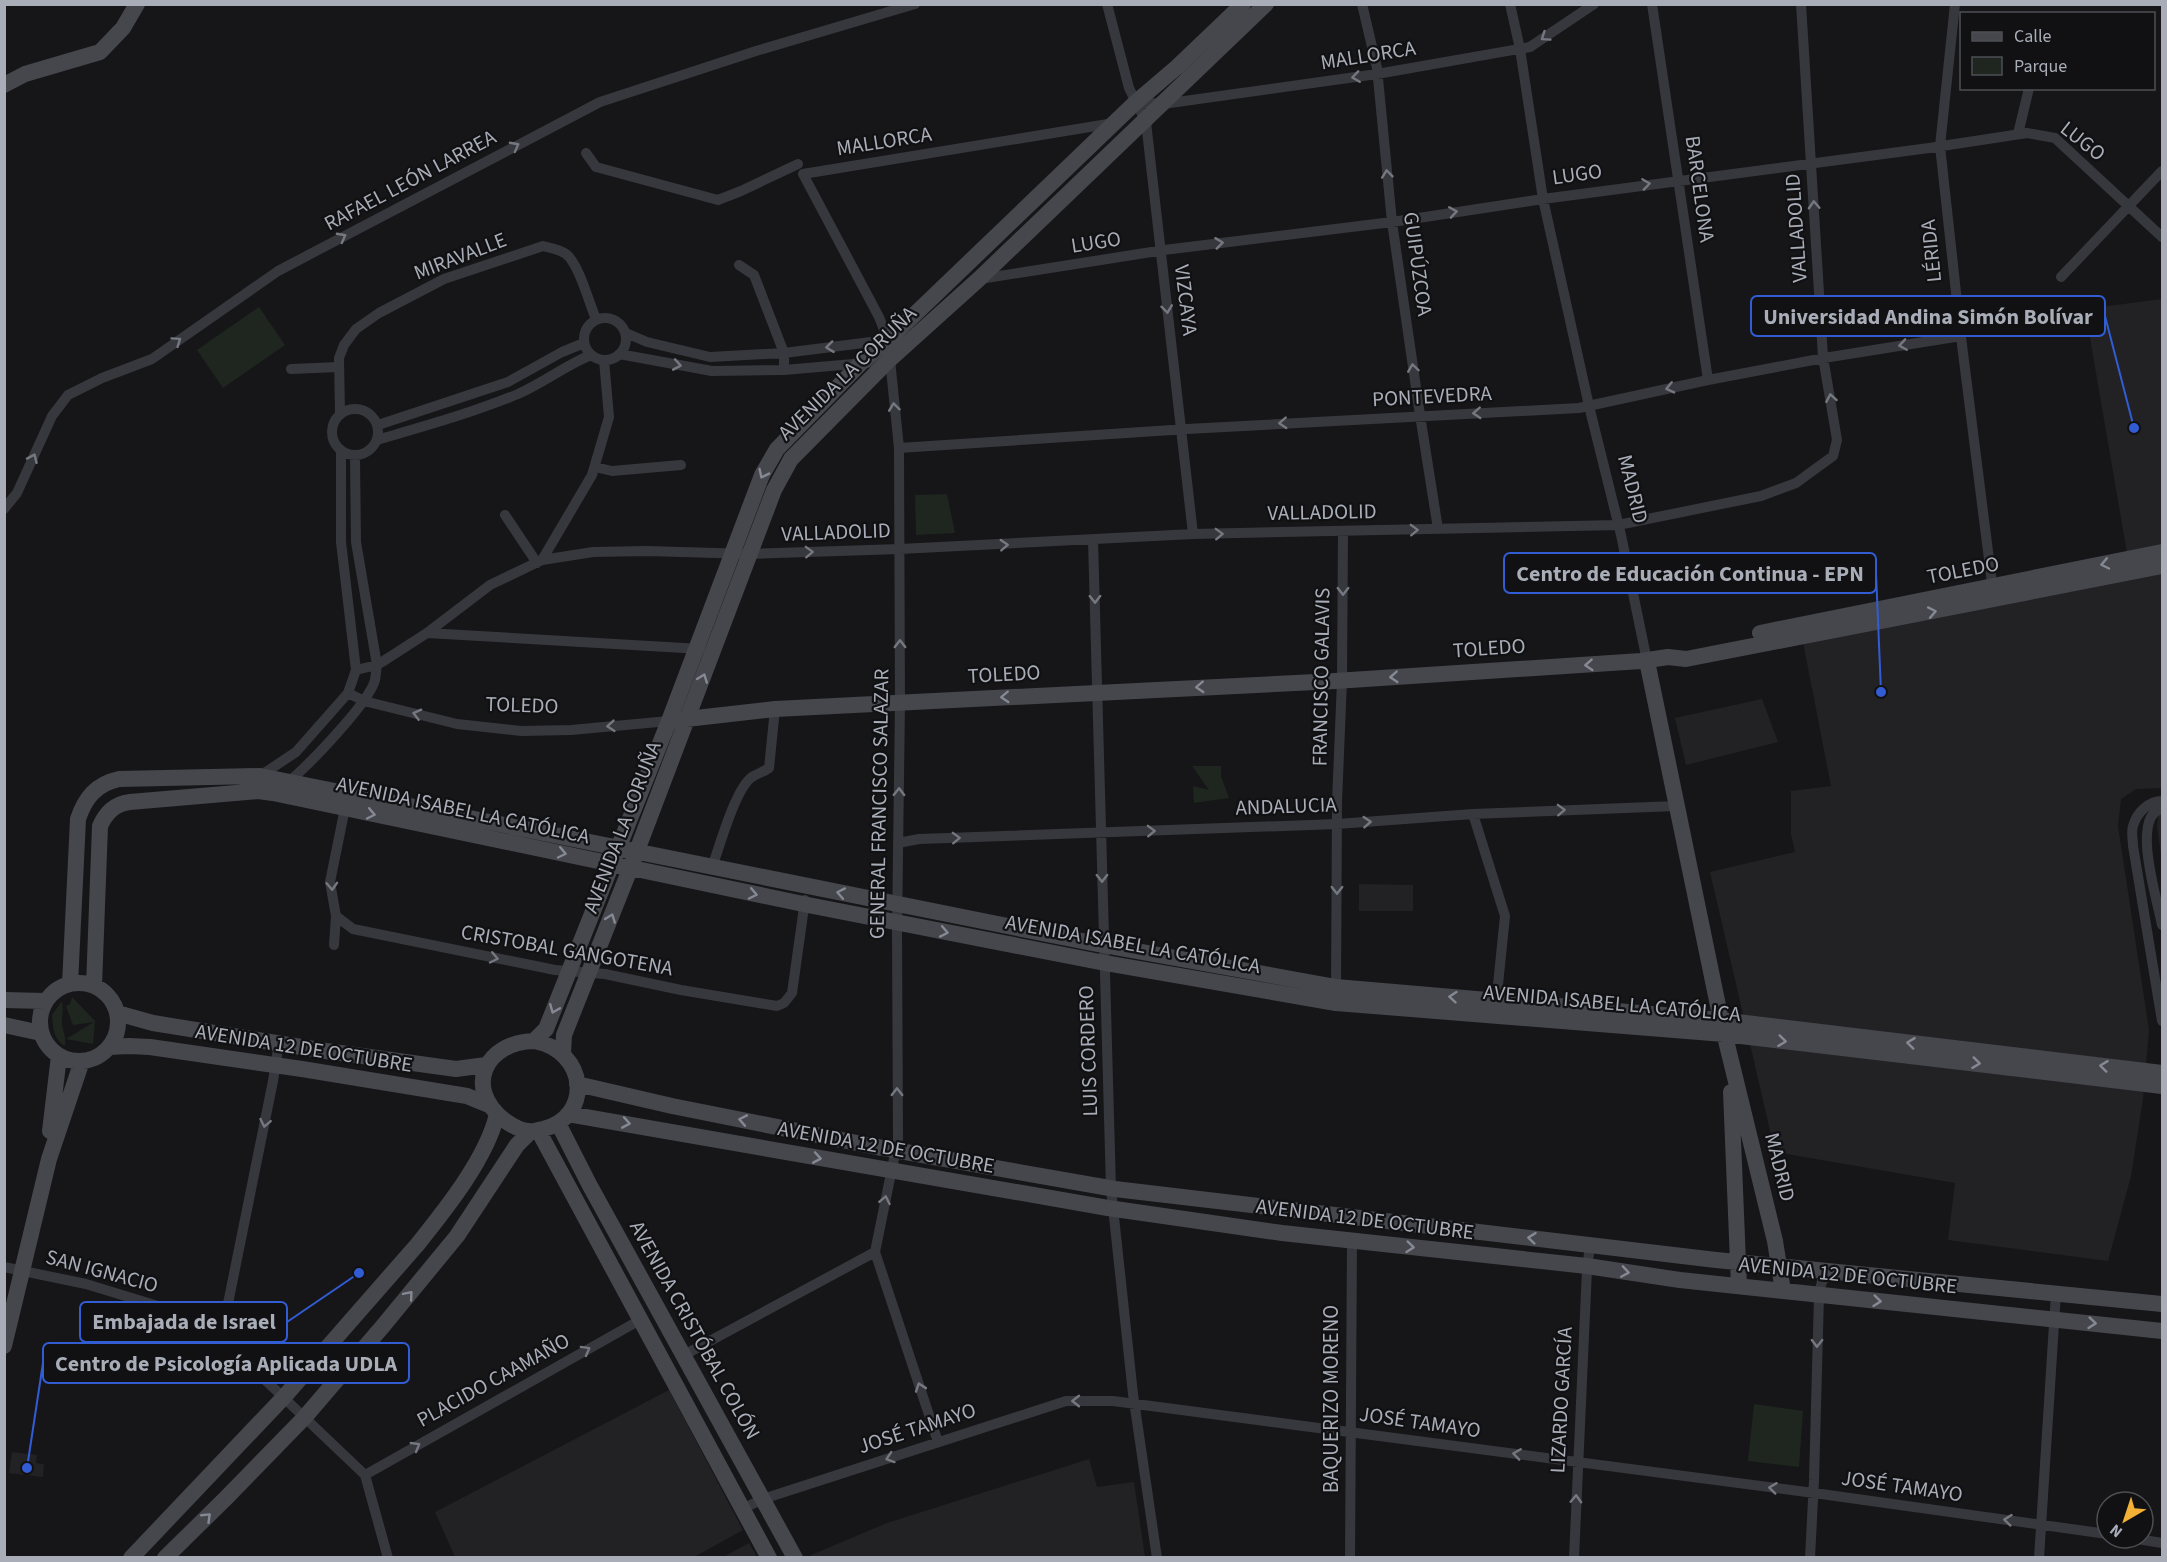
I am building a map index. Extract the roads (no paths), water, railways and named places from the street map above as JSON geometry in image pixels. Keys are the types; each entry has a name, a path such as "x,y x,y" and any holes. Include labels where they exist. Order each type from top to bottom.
{"main road":[{"path":"4,85 25,74 100,52 123,28 137,4"},
{"name":"AVENIDA LA CORUÑA","path":"562,1053 564,1035 688,717 730,555 762,475 777,449 862,362 888,340 1136,102 1177,67 1243,4"},
{"name":"AVENIDA LA CORUÑA","path":"534,1041 546,1029 669,721 750,555 774,490 791,459 888,361 978,280 1266,4"},
{"name":"TOLEDO","path":"1994,593 2163,552"},
{"name":"TOLEDO","path":"669,721 688,717 775,709 1342,680 1647,661 1668,657 1681,649 1994,593 2163,566"},
{"name":"MADRID","path":"1647,661 1722,1027 1780,1266 1783,1291"},
{"path":"70,984 78,819 83,804 98,788 119,779 260,776 290,782"},
{"name":"AVENIDA ISABEL LA CATÓLICA","path":"290,782 614,856 630,869 1105,963 1336,995 1722,1027 2163,1073"},
{"name":"AVENIDA ISABEL LA CATÓLICA","path":"94,986 100,826 108,812 129,802 258,791 614,856 636,851 1336,995"},
{"path":"70,984 94,986 112,1001 117,1013 116,1035 109,1047 97,1057 82,1061 66,1060 45,1042 41,1033 39,1022 45,1001 56,990 70,984"},
{"path":"4,1000 45,1001"},
{"name":"AVENIDA 12 DE OCTUBRE","path":"117,1013 153,1023 456,1069 486,1065"},
{"path":"4,1025 41,1033"},
{"name":"AVENIDA ISABEL LA CATÓLICA","path":"1722,1027 2163,1086"},
{"path":"131,1557 284,1397 417,1245 450,1201 493,1131 493,1110 483,1088 482,1078 486,1065 500,1052 522,1042 534,1041 555,1047 572,1064 578,1084 574,1104 563,1118 534,1131 517,1145 457,1236 383,1326 304,1418 165,1557"},
{"name":"AVENIDA 12 DE OCTUBRE","path":"109,1047 150,1047 466,1096 493,1110"},
{"name":"MADRID","path":"1730,1055 1739,1286"},
{"path":"49,1159 49,1139 59,1056"},
{"path":"4,1346 49,1159 82,1061"},
{"name":"AVENIDA 12 DE OCTUBRE","path":"578,1084 672,1106 896,1150 1111,1188 1347,1218 1739,1262 2163,1305"},
{"path":"493,1110 508,1123 534,1131"},
{"name":"AVENIDA 12 DE OCTUBRE","path":"563,1118 598,1118 891,1172 1113,1209 1282,1233 1587,1266 1672,1279 2163,1331"},
{"name":"AVENIDA CRISTÓBAL COLÓN","path":"563,1118 589,1184 795,1557"},
{"name":"AVENIDA CRISTÓBAL COLÓN","path":"534,1131 769,1557"},
{"path":"362,1309 383,1326"}],"street":[{"name":"RAFAEL LEÓN LARREA","path":"4,508 17,493 52,416 68,395 102,378 152,359 278,271 600,102 753,52 915,4"},
{"name":"VIZCAYA","path":"1107,4 1130,88 1145,118 1193,534"},
{"name":"GUIPÚZCOA","path":"1362,4 1377,74 1392,222 1419,415 1438,529"},
{"name":"MADRID","path":"1510,4 1520,49 1543,199 1647,661"},
{"name":"MALLORCA","path":"1136,102 1159,105 1377,74 1530,47 1594,4"},
{"name":"BARCELONA","path":"1652,4 1708,380"},
{"name":"VALLADOLID","path":"356,670 376,665 427,633 490,585 540,561 593,552 647,551 750,555 1193,534 1618,525 1761,496 1796,483 1833,456 1837,440 1824,358 1802,4"},
{"name":"LÉRIDA","path":"1955,4 1940,146 1961,336 1994,593"},
{"path":"2018,134 2029,90"},
{"name":"MALLORCA","path":"586,153 596,166 718,200 800,169 1114,123"},
{"name":"LUGO","path":"978,280 1161,251 1392,222 2018,134 2042,134 2055,138 2163,237"},
{"name":"GENERAL FRANCISCO SALAZAR","path":"800,169 879,317 888,340 888,361 899,448 900,702 896,1150 874,1252"},
{"path":"2061,278 2163,171"},
{"name":"MIRAVALLE","path":"340,414 339,367 344,345 356,329 379,313 444,279 543,246 566,254 573,261 596,319"},
{"path":"739,265 754,275 784,353 784,370"},
{"path":"965,266 978,280"},
{"path":"619,354 625,345 626,333 614,319 608,317 596,319 585,329 584,343 591,355 604,360 619,354 711,371 784,370 888,361"},
{"path":"626,333 647,342 710,357 784,353 888,340"},
{"name":"PONTEVEDRA","path":"899,448 1589,406 1824,358 1961,336"},
{"path":"378,425 508,382 562,352 584,343"},
{"path":"377,440 487,407 591,355"},
{"path":"505,515 540,561 595,467 609,417 604,360"},
{"path":"291,369 339,367"},
{"path":"354,409 369,413 378,425 377,440 369,451 355,456 341,450 333,439 332,432 336,419 340,414 354,409"},
{"path":"260,776 296,752 348,693 356,670 341,542 341,450"},
{"path":"273,793 290,782 308,764 363,701 375,680 376,665 356,542 355,456"},
{"path":"595,467 612,471 681,465"},
{"name":"FRANCISCO GALAVIS","path":"1336,995 1336,824 1342,680 1343,532"},
{"name":"LUIS CORDERO","path":"1093,540 1111,1188 1134,1403 1157,1557"},
{"path":"427,633 705,650"},
{"name":"TOLEDO","path":"348,693 363,701 456,724 521,731 669,721"},
{"path":"712,867 743,788 752,777 762,774 769,768 775,709"},
{"path":"296,752 308,764"},
{"path":"2163,801 2147,805 2143,818 2148,860 2163,925"},
{"name":"ANDALUCIA","path":"898,843 919,839 1336,824 1473,814 1676,806"},
{"path":"334,945 336,916 330,882 345,808"},
{"path":"2163,809 2143,818 2133,826 2133,846 2163,1021"},
{"path":"1473,814 1506,916 1495,1009"},
{"name":"CRISTOBAL GANGOTENA","path":"336,916 353,929 568,973 605,974 681,990 777,1006 784,1003 792,993 807,886"},
{"path":"221,1338 279,1043"},
{"name":"BAQUERIZO MORENO","path":"1350,1557 1352,1241"},
{"name":"LIZARDO GARCÍA","path":"1574,1557 1587,1266 1590,1245"},
{"path":"684,1355 874,1252 938,1442"},
{"name":"SAN IGNACIO","path":"4,1267 86,1284 196,1320 221,1338 365,1475"},
{"path":"1810,1557 1814,1493 1819,1295 1822,1281 1835,1271"},
{"path":"2039,1557 2056,1293"},
{"name":"PLACIDO CAAMAÑO","path":"365,1475 640,1320"},
{"name":"JOSÉ TAMAYO","path":"742,1509 763,1499 1066,1401 1134,1403 2095,1532"},
{"path":"365,1475 388,1557"}],"place":[{"name":"Universidad Andina Simón Bolívar","path":"2134,428"},
{"name":"Centro de Educación Continua - EPN","path":"1881,692"},
{"name":"Embajada de Israel","path":"359,1273"},
{"name":"Centro de Psicología Aplicada UDLA","path":"27,1468"}]}
